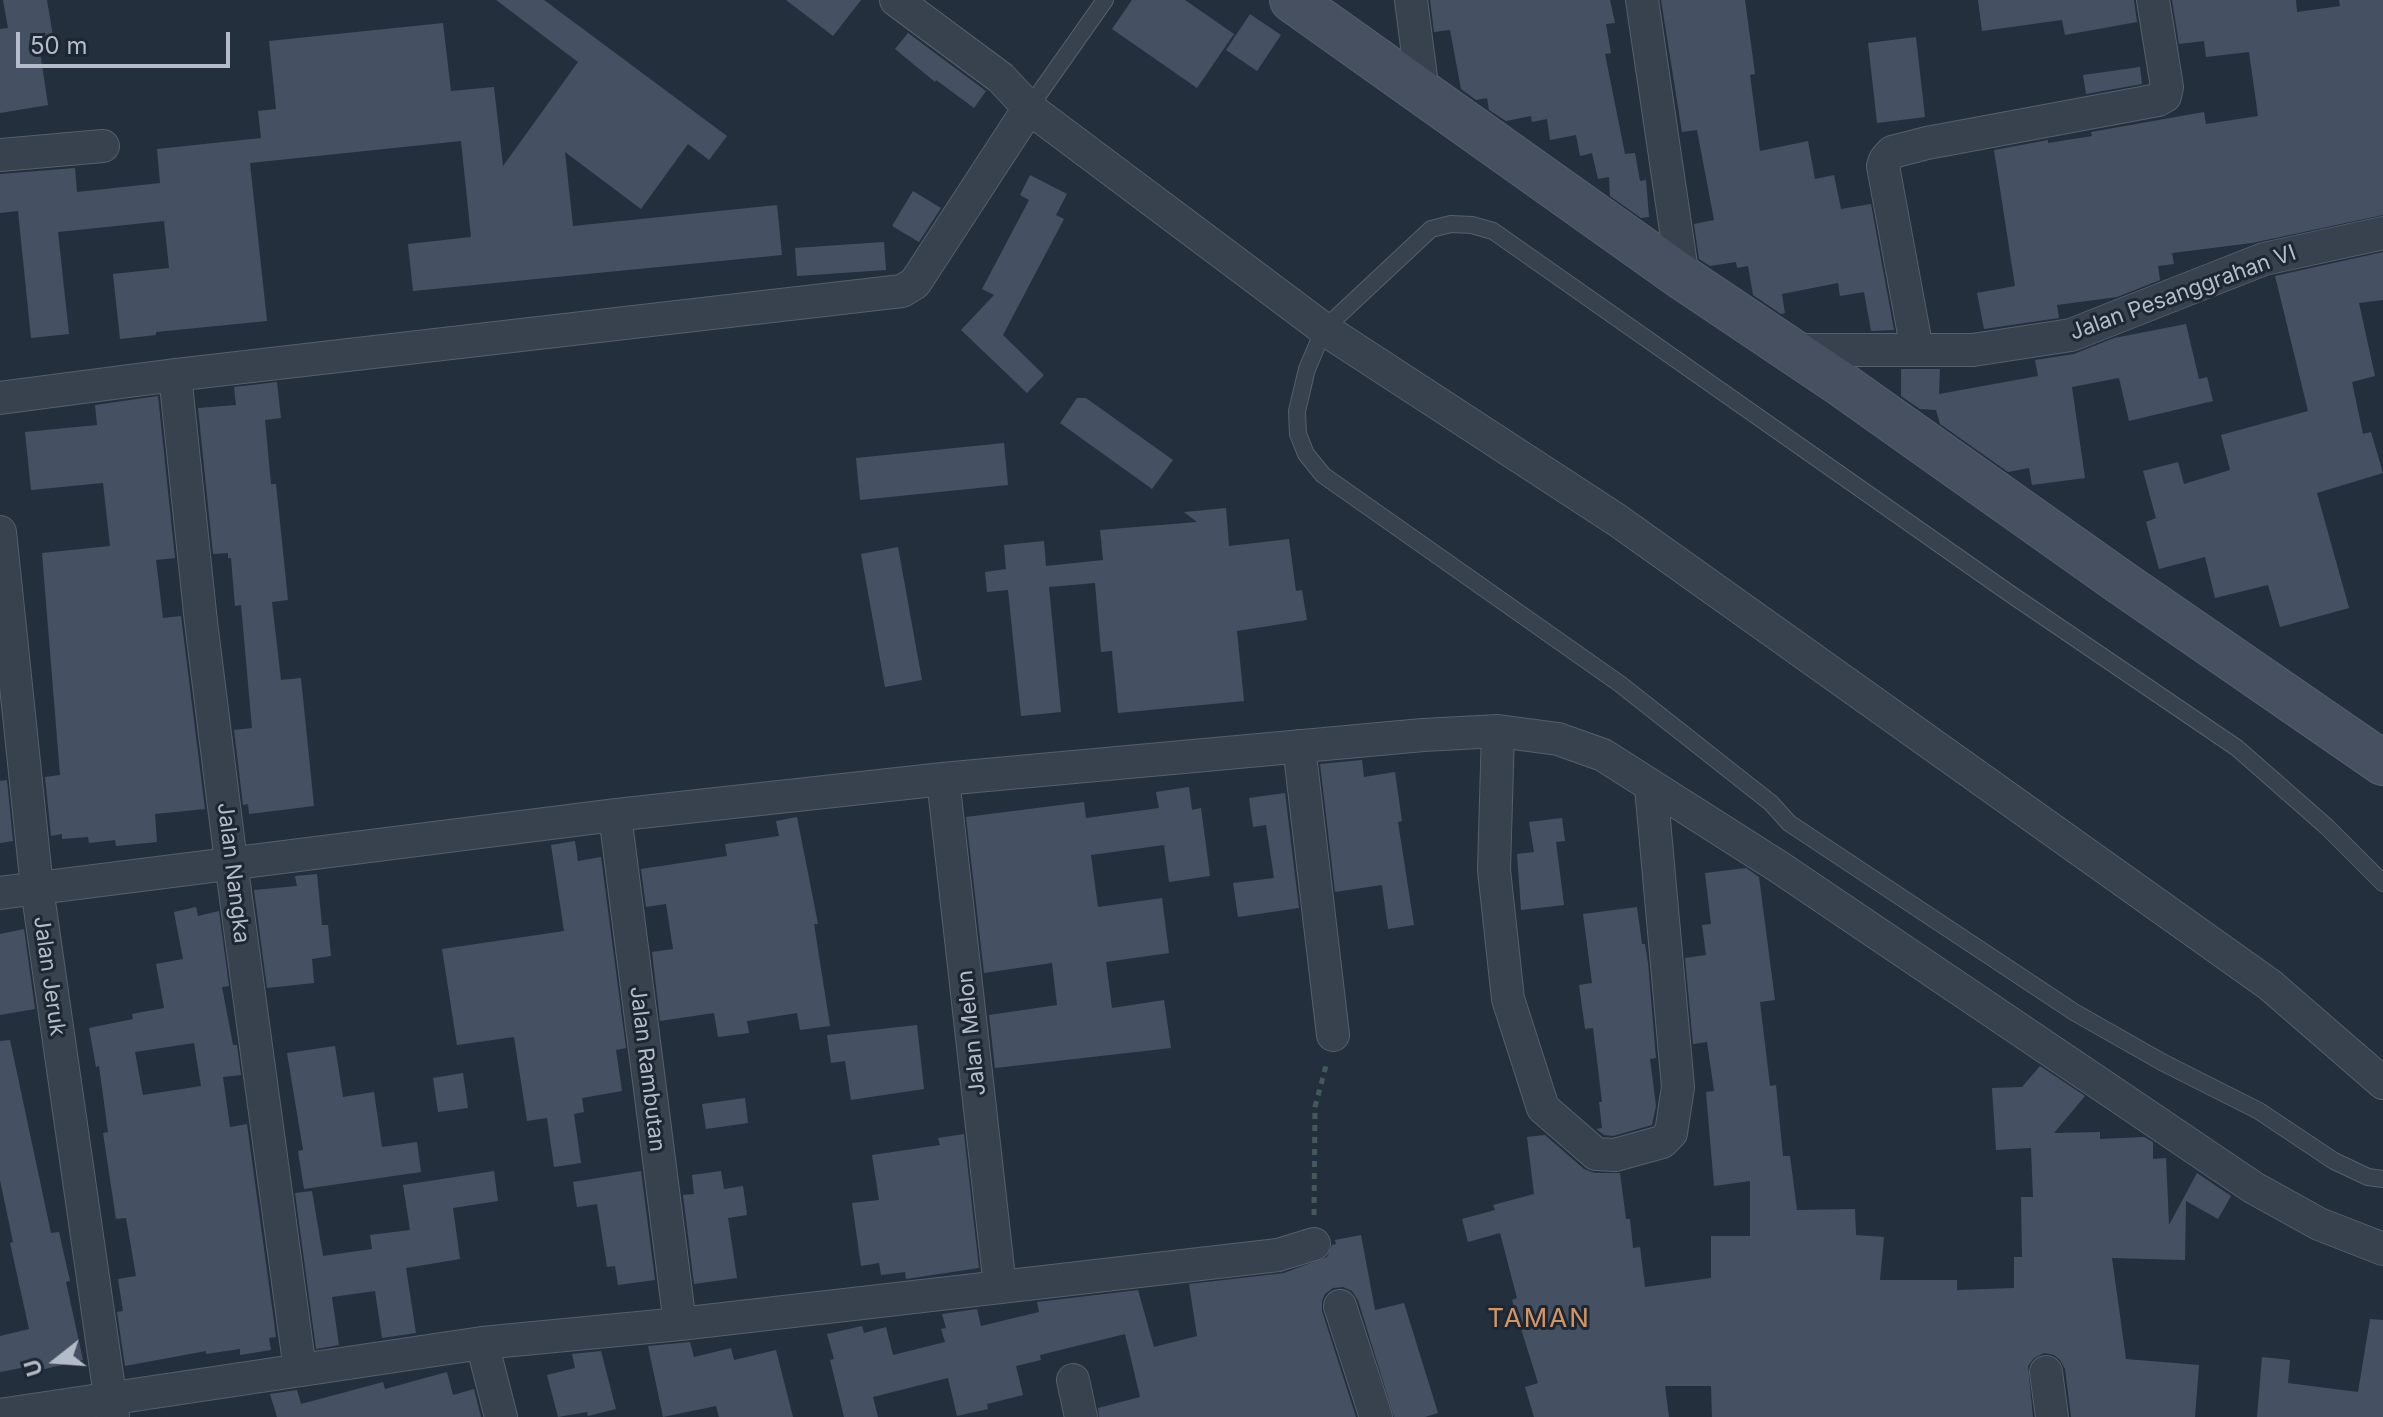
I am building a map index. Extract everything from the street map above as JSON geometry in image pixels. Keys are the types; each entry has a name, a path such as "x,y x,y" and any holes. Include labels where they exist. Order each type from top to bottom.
{"main road":[{"path":"1292,0 1683,278 2383,763"}],"street":[{"path":"896,0 1001,78 1029,108 1324,329 1617,520 2245,966 2383,1083"},
{"path":"1411,0 1423,93"},
{"path":"1642,0 1683,278"},
{"path":"1917,350 1883,166 1885,160 1892,152 1927,143 2158,100 2165,96 2167,87 2153,0"},
{"path":"0,398 902,291 917,279 1029,108"},
{"path":"0,155 103,146"},
{"name":"Jalan Pesanggrahan VI","path":"1790,350 1973,350 2071,335 2264,259 2383,233"},
{"name":"Jalan Nangka","path":"175,375 231,862 300,1370"},
{"name":"Jalan Jeruk","path":"0,532 37,888 112,1409"},
{"path":"0,893 615,815 943,779 1498,731 1558,739 1603,755 1779,867 2254,1188 2319,1224 2383,1249"},
{"path":"1498,731 1494,870 1508,999 1543,1108 1596,1154 1615,1155 1662,1142 1671,1133 1678,1087 1651,787"},
{"path":"1299,746 1333,1035"},
{"name":"Jalan Melon","path":"943,779 1000,1287"},
{"name":"Jalan Rambutan","path":"615,815 680,1324"},
{"path":"0,1415 112,1409 300,1370 482,1343 680,1324 1278,1255 1314,1244"},
{"path":"1340,1306 1376,1417"},
{"path":"482,1343 501,1417"},
{"path":"2046,1372 2052,1417"},
{"path":"1073,1380 1081,1417"}],"lane":[{"path":"1029,108 1105,0"},
{"path":"2383,883 2327,827 2237,748 1996,584 1493,231 1472,225 1451,224 1431,229 1324,329 1307,369 1297,411 1298,434 1306,454 1323,475 1620,684 1771,803 1789,823 2048,995 2162,1062 2259,1111 2334,1161 2368,1177 2383,1179"}],"path":[{"path":"1314,1244 1315,1107 1333,1035"}],"building":[{"path":"3,0 47,0 53,36 38,38 48,105 0,113 0,29 8,28"},
{"path":"496,0 544,0 727,136 709,160 688,144 641,209 565,152 573,226 777,205 782,255 413,291 408,244 471,237 461,141 250,163 267,321 156,332 156,335 120,339 113,274 169,268 164,221 58,232 69,334 31,338 18,211 0,213 0,174 75,168 77,192 160,183 157,149 261,138 258,111 276,109 269,41 443,23 451,91 494,87 503,166 578,62"},
{"path":"786,0 861,0 833,36"},
{"path":"1132,0 1185,0 1234,34 1197,88 1112,29"},
{"path":"1430,0 1610,0 1615,23 1606,24 1611,53 1605,54 1625,154 1635,153 1640,181 1646,180 1649,217 1641,218 1610,196 1609,177 1598,179 1592,153 1580,156 1576,135 1550,140 1547,119 1532,122 1531,116 1506,121 1489,110 1487,98 1476,100 1461,89 1450,30 1434,32"},
{"path":"1661,0 1745,0 1755,74 1750,75 1760,151 1808,141 1815,179 1834,175 1841,209 1871,204 1894,330 1871,331 1864,292 1840,296 1838,283 1782,294 1785,313 1781,314 1753,295 1748,266 1737,268 1736,262 1710,266 1699,259 1694,224 1714,220 1697,130 1682,132"},
{"path":"1978,0 2134,0 2137,22 2065,35 2062,20 1982,31"},
{"path":"2172,0 2296,0 2297,12 2340,6 2339,0 2383,0 2383,215 2252,243 2172,253 2174,264 2158,266 2160,280 2117,297 2057,305 2059,318 1984,329 1977,293 2015,286 1994,150 2092,136 2091,132 2204,112 2206,124 2258,116 2249,52 2206,57 2204,41 2179,44"},
{"path":"1250,14 1281,35 1257,71 1226,50"},
{"path":"908,33 986,91 974,108 935,82 895,49"},
{"path":"1916,37 1925,117 1877,123 1868,43"},
{"path":"2140,67 2142,84 2086,94 2083,75"},
{"path":"1030,175 1067,194 1056,215 1064,219 1003,335 1044,375 1027,393 961,330 994,295 982,289 1029,200 1020,195"},
{"path":"913,191 941,208 919,242 892,226"},
{"path":"884,242 886,270 797,276 795,248"},
{"path":"2383,252 2383,300 2359,303 2375,376 2352,382 2363,434 2371,432 2383,473 2317,493 2349,608 2280,627 2268,585 2215,598 2205,557 2159,569 2146,522 2156,518 2143,471 2178,462 2184,484 2230,470 2221,435 2308,411 2275,276"},
{"path":"2186,324 2199,379 2207,377 2213,401 2129,421 2119,378 2072,387 2085,478 2032,485 2029,468 2008,472 1940,424 1936,410 1920,409 1901,396 1901,369 1940,369 1939,394 2038,376 2035,360 2074,354 2114,338"},
{"path":"277,382 281,418 265,420 271,484 276,484 288,600 272,602 281,680 301,678 314,806 249,814 248,804 243,805 234,730 252,728 241,605 235,606 231,558 228,558 228,553 213,554 198,408 236,405 234,387"},
{"path":"158,396 175,558 156,560 163,618 181,616 205,809 155,814 157,842 116,846 115,840 89,843 88,837 62,839 62,834 51,836 45,777 60,775 42,553 110,546 103,483 31,490 25,432 97,425 95,405"},
{"path":"1077,398 1086,398 1173,460 1152,489 1060,423"},
{"path":"1004,443 1008,485 860,500 856,458"},
{"path":"1226,508 1229,546 1289,539 1296,591 1302,590 1307,620 1237,631 1244,701 1118,713 1112,651 1101,652 1095,583 1049,587 1061,712 1021,716 1008,590 987,592 985,572 1006,569 1004,545 1044,541 1046,566 1103,560 1100,530 1197,522 1184,512"},
{"path":"898,547 922,680 885,687 861,554"},
{"path":"1362,760 1364,777 1395,772 1402,821 1398,822 1414,925 1388,929 1382,885 1335,892 1320,764"},
{"path":"7,780 13,841 0,843 0,781"},
{"path":"1189,787 1192,810 1201,808 1210,876 1169,882 1164,845 1091,855 1098,907 1162,898 1169,953 1106,962 1112,1008 1164,1000 1171,1048 995,1068 989,1015 1057,1005 1052,963 984,973 966,817 1084,802 1086,818 1159,808 1156,792"},
{"path":"1285,793 1299,908 1238,917 1233,883 1274,878 1266,825 1253,827 1249,798"},
{"path":"797,817 818,924 814,924 830,1026 800,1030 797,1013 747,1021 749,1033 718,1037 714,1013 660,1021 652,952 673,949 666,904 646,907 641,869 727,856 725,844 779,836 776,821"},
{"path":"1562,818 1565,841 1556,842 1564,905 1521,910 1517,854 1534,852 1529,822"},
{"path":"575,841 578,861 601,857 626,1048 616,1050 622,1091 582,1098 584,1112 574,1114 581,1163 554,1167 547,1118 527,1121 514,1037 457,1045 442,949 564,931 551,845"},
{"path":"1746,868 1759,877 1775,1000 1760,1002 1770,1086 1776,1085 1783,1156 1790,1156 1797,1210 1855,1209 1856,1235 1884,1237 1880,1280 1957,1280 1957,1290 2014,1288 2014,1257 2022,1257 2021,1197 2033,1197 2031,1148 1996,1150 1992,1088 2022,1087 2040,1066 2085,1096 2054,1133 2100,1132 2100,1139 2144,1137 2153,1142 2153,1159 2166,1158 2169,1225 2197,1173 2231,1196 2218,1219 2186,1201 2185,1260 2112,1258 2126,1359 2199,1365 2195,1417 2071,1417 2065,1369 2054,1355 2044,1353 2034,1358 2028,1366 2033,1417 1712,1417 1711,1386 1665,1386 1669,1417 1534,1417 1525,1387 1538,1383 1512,1300 1517,1298 1500,1233 1468,1242 1462,1219 1495,1210 1493,1205 1534,1194 1527,1137 1545,1135 1584,1169 1595,1173 1620,1173 1626,1219 1630,1219 1633,1248 1640,1247 1645,1287 1711,1278 1711,1236 1750,1236 1750,1181 1714,1186 1706,1092 1714,1091 1707,1042 1693,1044 1685,958 1706,955 1702,925 1711,924 1705,873"},
{"path":"317,874 322,925 328,925 331,956 312,959 314,983 267,988 254,890 297,886 295,876"},
{"path":"196,907 198,916 219,911 229,986 222,987 233,1045 237,1045 241,1075 223,1077 230,1127 247,1124 276,1337 269,1338 271,1350 240,1355 240,1349 206,1354 206,1351 125,1366 117,1312 123,1311 118,1279 136,1276 126,1218 116,1219 103,1133 108,1132 99,1066 96,1067 89,1028 133,1019 132,1014 164,1008 156,964 183,959 174,912","holes":["194,1043 201,1086 143,1095 135,1052"]},
{"path":"1637,907 1648,963 1656,1058 1650,1059 1656,1106 1652,1125 1613,1136 1604,1135 1596,1129 1602,1128 1599,1102 1602,1102 1593,1028 1585,1029 1579,985 1592,983 1583,914"},
{"path":"24,929 35,1009 0,1015 0,934"},
{"path":"917,1025 924,1089 851,1100 845,1061 831,1063 827,1035"},
{"path":"10,1040 51,1233 59,1232 83,1360 32,1372 31,1366 0,1372 0,1336 29,1329 0,1180 0,1041"},
{"path":"335,1046 343,1097 374,1092 382,1147 417,1142 421,1172 304,1189 298,1151 303,1150 287,1053"},
{"path":"463,1073 468,1108 438,1112 433,1078"},
{"path":"745,1098 748,1123 706,1129 702,1104"},
{"path":"964,1134 979,1268 906,1279 905,1272 881,1275 879,1263 861,1266 852,1203 879,1200 872,1155 940,1145 938,1138"},
{"path":"494,1171 498,1201 453,1208 460,1259 406,1268 416,1333 382,1338 375,1291 332,1297 339,1345 316,1349 295,1193 312,1191 323,1256 372,1249 370,1235 410,1230 403,1185"},
{"path":"641,1171 655,1280 618,1285 615,1266 607,1267 597,1204 577,1207 573,1182"},
{"path":"721,1171 724,1189 743,1186 747,1215 728,1218 737,1278 694,1284 683,1195 694,1194 692,1175"},
{"path":"1361,1235 1375,1310 1404,1303 1438,1413 1425,1417 1394,1417 1358,1300 1352,1291 1343,1287 1333,1288 1325,1294 1322,1311 1356,1417 1099,1417 1098,1408 1140,1397 1125,1334 1040,1355 1041,1360 1016,1366 1023,1395 987,1404 988,1409 957,1416 948,1378 873,1397 878,1417 844,1417 827,1334 862,1326 864,1333 886,1327 893,1355 945,1342 941,1329 946,1328 942,1314 977,1309 981,1326 1039,1312 1037,1302 1138,1290 1154,1347 1197,1336 1189,1284 1284,1273 1327,1257 1332,1245 1336,1244 1335,1240"},
{"path":"2370,1319 2383,1320 2383,1417 2257,1417 2262,1357 2290,1360 2288,1383 2358,1392"},
{"path":"690,1342 694,1357 731,1348 734,1360 776,1350 793,1417 719,1417 716,1406 663,1417 648,1346"},
{"path":"601,1351 616,1409 588,1416 587,1412 558,1417 547,1375 575,1368 572,1354"},
{"path":"447,1372 453,1395 474,1389 481,1417 277,1417 270,1394 297,1390 301,1404 383,1382 385,1389"}],"district":[{"name":"TAMAN","path":"1539,1319"}]}
